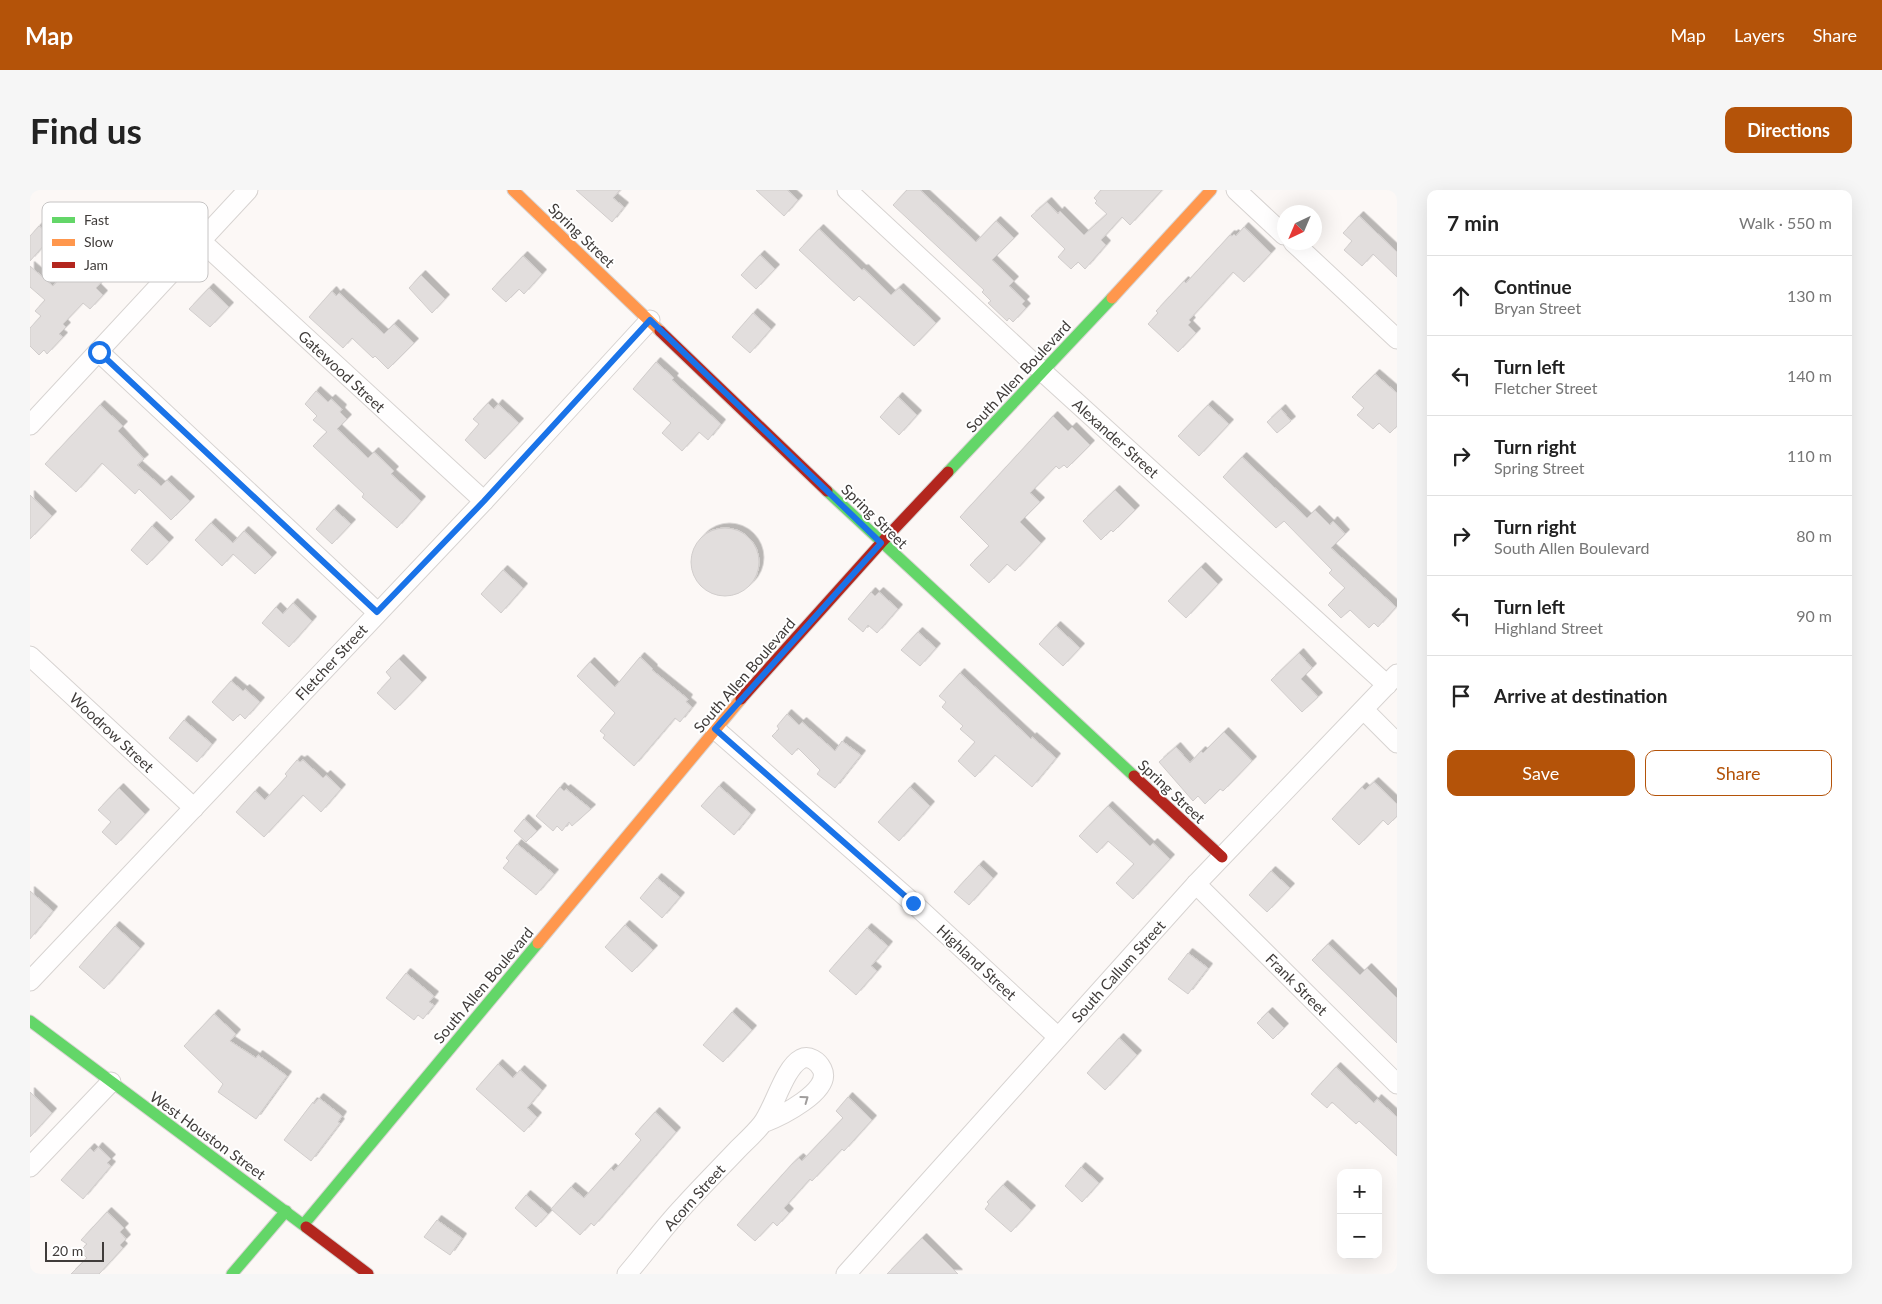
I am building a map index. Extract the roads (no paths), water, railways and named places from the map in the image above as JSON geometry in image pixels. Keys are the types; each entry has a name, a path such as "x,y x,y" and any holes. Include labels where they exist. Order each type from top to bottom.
{"street":[{"path":"208,233 248,190"},
{"name":"Spring Street","path":"513,190 881,543 1222,857"},
{"name":"Alexander Street","path":"847,190 1043,372 1392,680"},
{"name":"South Allen Boulevard","path":"304,1224 715,729 881,543 1043,372 1211,190"},
{"path":"1236,190 1277,228"},
{"name":"Gatewood Street","path":"208,247 484,501"},
{"path":"1302,250 1397,338"},
{"path":"30,426 163,282"},
{"name":"Fletcher Street","path":"30,981 484,501 650,320"},
{"path":"99,352 377,612"},
{"name":"Woodrow Street","path":"30,656 194,808"},
{"name":"South Callum Street","path":"846,1274 1196,884 1392,680"},
{"path":"1364,710 1397,743"},
{"name":"Highland Street","path":"715,729 913,903 1058,1037"},
{"name":"Frank Street","path":"1196,884 1397,1084"},
{"name":"West Houston Street","path":"30,1021 304,1224 368,1274"},
{"path":"30,1167 111,1082"},
{"name":"Acorn Street","path":"627,1274 681,1209 763,1123"},
{"path":"232,1274 286,1211"}]}
